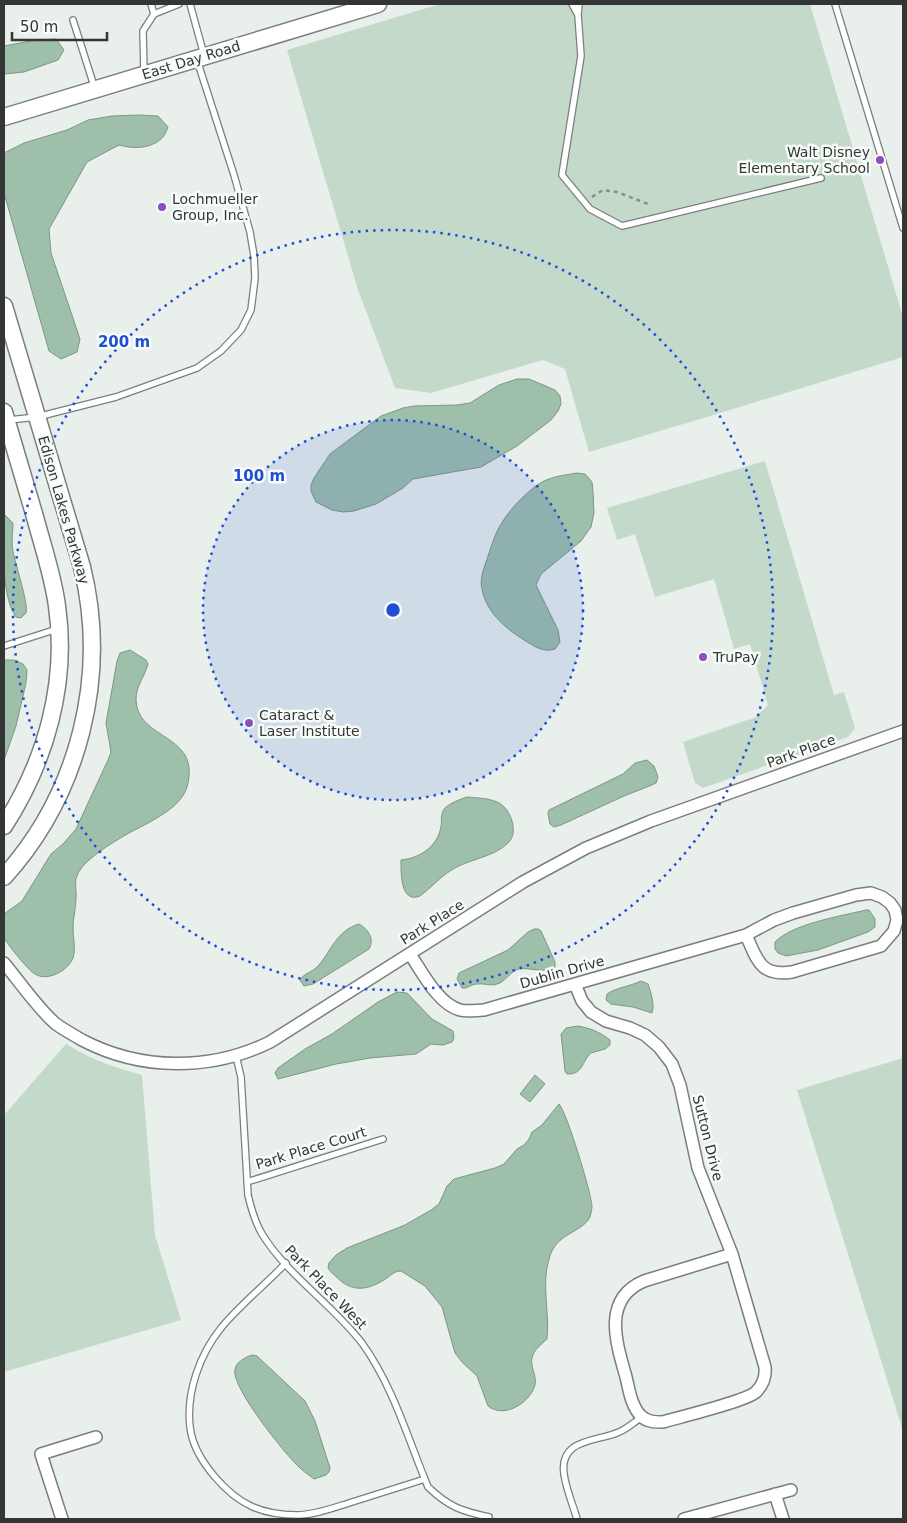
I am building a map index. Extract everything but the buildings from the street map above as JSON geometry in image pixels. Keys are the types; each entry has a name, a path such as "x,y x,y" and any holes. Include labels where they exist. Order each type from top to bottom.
{"street":[{"name":"East Day Road","path":"4,117 200,56 378,4"},
{"name":"Edison Lakes Parkway","path":"4,306 86,580 92,645 91,684 83,730 63,786 52,810 38,833 4,877"},
{"path":"4,826 30,780 42,751 51,721 57,688 60,650 55,593 49,566 5,418"},
{"name":"Park Place","path":"4,963 57,1025 97,1048 126,1058 159,1063 185,1064 236,1056 270,1042 535,875 586,848 651,821 903,731"},
{"name":"Dublin Drive","path":"410,954 439,996 448,1004 461,1011 484,1010 746,935 793,913 856,895 871,893 882,897 890,903 896,920 894,931 881,946 781,974 769,971 759,964 746,935"},
{"name":"Sutton Drive","path":"575,984 582,1000 591,1012 606,1021 630,1028 645,1035 659,1047 672,1064 680,1085 698,1168 732,1254 766,1372 761,1386 749,1397 663,1422 650,1421 642,1417"},
{"path":"642,1417 632,1400 616,1341 615,1324 620,1302 634,1285 644,1280 732,1254"},
{"path":"62,1519 41,1454 96,1437"},
{"path":"684,1519 791,1490"},
{"path":"775,1494 783,1519"}],"lane":[{"path":"151,4 154,14"},
{"path":"144,74 143,31 154,14 179,4"},
{"path":"5,418 37,417 116,397 197,368 221,351 241,330 251,310 255,278 250,232 200,56 190,4"},
{"path":"572,4 578,15"},
{"path":"579,4 581,56 562,175 590,209 622,226 821,178"},
{"path":"835,4 903,228"},
{"path":"73,20 94,89"},
{"path":"4,646 59,628"},
{"name":"Park Place West","path":"236,1056 241,1077 247,1182 252,1210 261,1232 275,1253 335,1312 362,1343 384,1379 428,1488 442,1500 464,1512 489,1516"},
{"name":"Park Place Court","path":"247,1182 384,1139"},
{"path":"286,1263 221,1328 203,1356 195,1378 189,1404 190,1428 196,1449 210,1471 228,1492 248,1506 273,1513 299,1515 326,1510 425,1479"},
{"path":"578,1519 564,1474 565,1458 569,1451 583,1442 617,1433 642,1417"}],"path":[{"path":"585,202 603,190 617,192 648,204"}],"shaded area":[{"path":"440,4 810,4 903,317 903,357 589,452 565,369 543,360 431,393 395,388 358,290 287,50"},
{"path":"56,39 64,50 58,60 24,72 4,74 4,46 36,40"},
{"path":"112,116 158,116 168,127 163,137 158,142 147,146 130,147 119,145 87,162 49,229 51,253 80,339 77,352 61,359 49,351 4,193 4,153 24,143 67,130 88,120"},
{"path":"517,379 529,379 555,390 560,396 561,404 551,420 517,446 481,467 413,479 403,488 376,504 354,511 332,510 316,502 311,491 311,485 330,454 381,416 414,406 470,403 499,385"},
{"path":"765,461 834,695 844,692 855,728 848,737 703,788 695,783 683,742 756,717 768,705 750,644 734,649 714,579 655,597 635,534 617,540 607,508"},
{"path":"577,473 585,474 592,482 594,513 591,527 581,541 541,574 536,585 558,630 560,642 555,649 546,650 535,647 497,619 484,597 481,585 482,576 496,533 506,516 527,493 544,481"},
{"path":"4,514 13,523 12,548 26,608 26,613 21,618 16,617 7,595 4,568"},
{"path":"130,650 146,660 148,664 136,694 139,713 146,723 178,746 185,756 189,769 187,787 183,796 169,810 112,843 83,866 78,873 76,881 73,958 67,967 57,974 45,977 40,976 28,968 5,940 3,931 4,914 22,901 51,854 76,829 111,752 106,723 117,661 120,653"},
{"path":"4,660 14,660 23,664 27,670 26,683 16,726 4,760"},
{"path":"647,760 654,766 658,777 656,783 561,825 554,827 550,824 549,810 623,774 635,763"},
{"path":"467,797 482,798 502,805 512,820 512,837 509,842 496,852 450,871 420,896 413,897 409,895 403,886 401,860 415,857 432,846 439,834 443,810 447,806"},
{"path":"869,910 875,919 875,927 868,932 818,950 786,956 778,953 775,949 775,942 793,930"},
{"path":"359,924 370,935 371,945 369,949 313,984 304,986 300,980 318,966 345,931"},
{"path":"534,929 541,931 555,962 555,967 545,970 519,969 497,984 475,984 462,988 457,979 459,973 508,950"},
{"path":"641,981 648,984 653,1002 652,1013 633,1007 611,1004 606,1000 607,994 610,992"},
{"path":"397,992 407,993 432,1019 453,1031 454,1038 452,1042 443,1045 431,1044 416,1054 370,1058 336,1064 278,1079 275,1073 278,1068 378,1002"},
{"path":"578,1026 591,1029 602,1035 610,1040 610,1045 605,1049 591,1053 579,1070 572,1074 567,1074 565,1071 561,1034 566,1028"},
{"path":"66,1044 103,1062 142,1075 155,1235 181,1320 4,1372 4,1115"},
{"path":"903,1058 903,1428 902,1428 797,1090"},
{"path":"535,1075 545,1084 530,1102 520,1094"},
{"path":"559,1104 573,1137 591,1198 590,1217 581,1227 557,1243 549,1259 546,1279 547,1339 536,1350 532,1358 535,1385 532,1392 528,1398 516,1407 509,1410 494,1410 488,1406 477,1376 455,1353 442,1307 425,1286 401,1271 395,1272 370,1287 353,1287 342,1282 332,1273 328,1268 329,1263 336,1255 347,1248 405,1225 431,1210 439,1204 447,1186 454,1179 504,1164 517,1149 524,1145 532,1132 542,1125"},
{"path":"252,1355 257,1356 305,1401 315,1421 330,1468 326,1475 314,1479 301,1469 271,1435 249,1404 236,1378 235,1369 239,1362"}],"place":[{"name":"Walt Disney Elementary School","path":"880,160"},
{"name":"Lochmueller Group, Inc.","path":"162,207"},
{"name":"TruPay","path":"703,657"},
{"name":"Cataract & Laser Institute","path":"249,723"}]}
